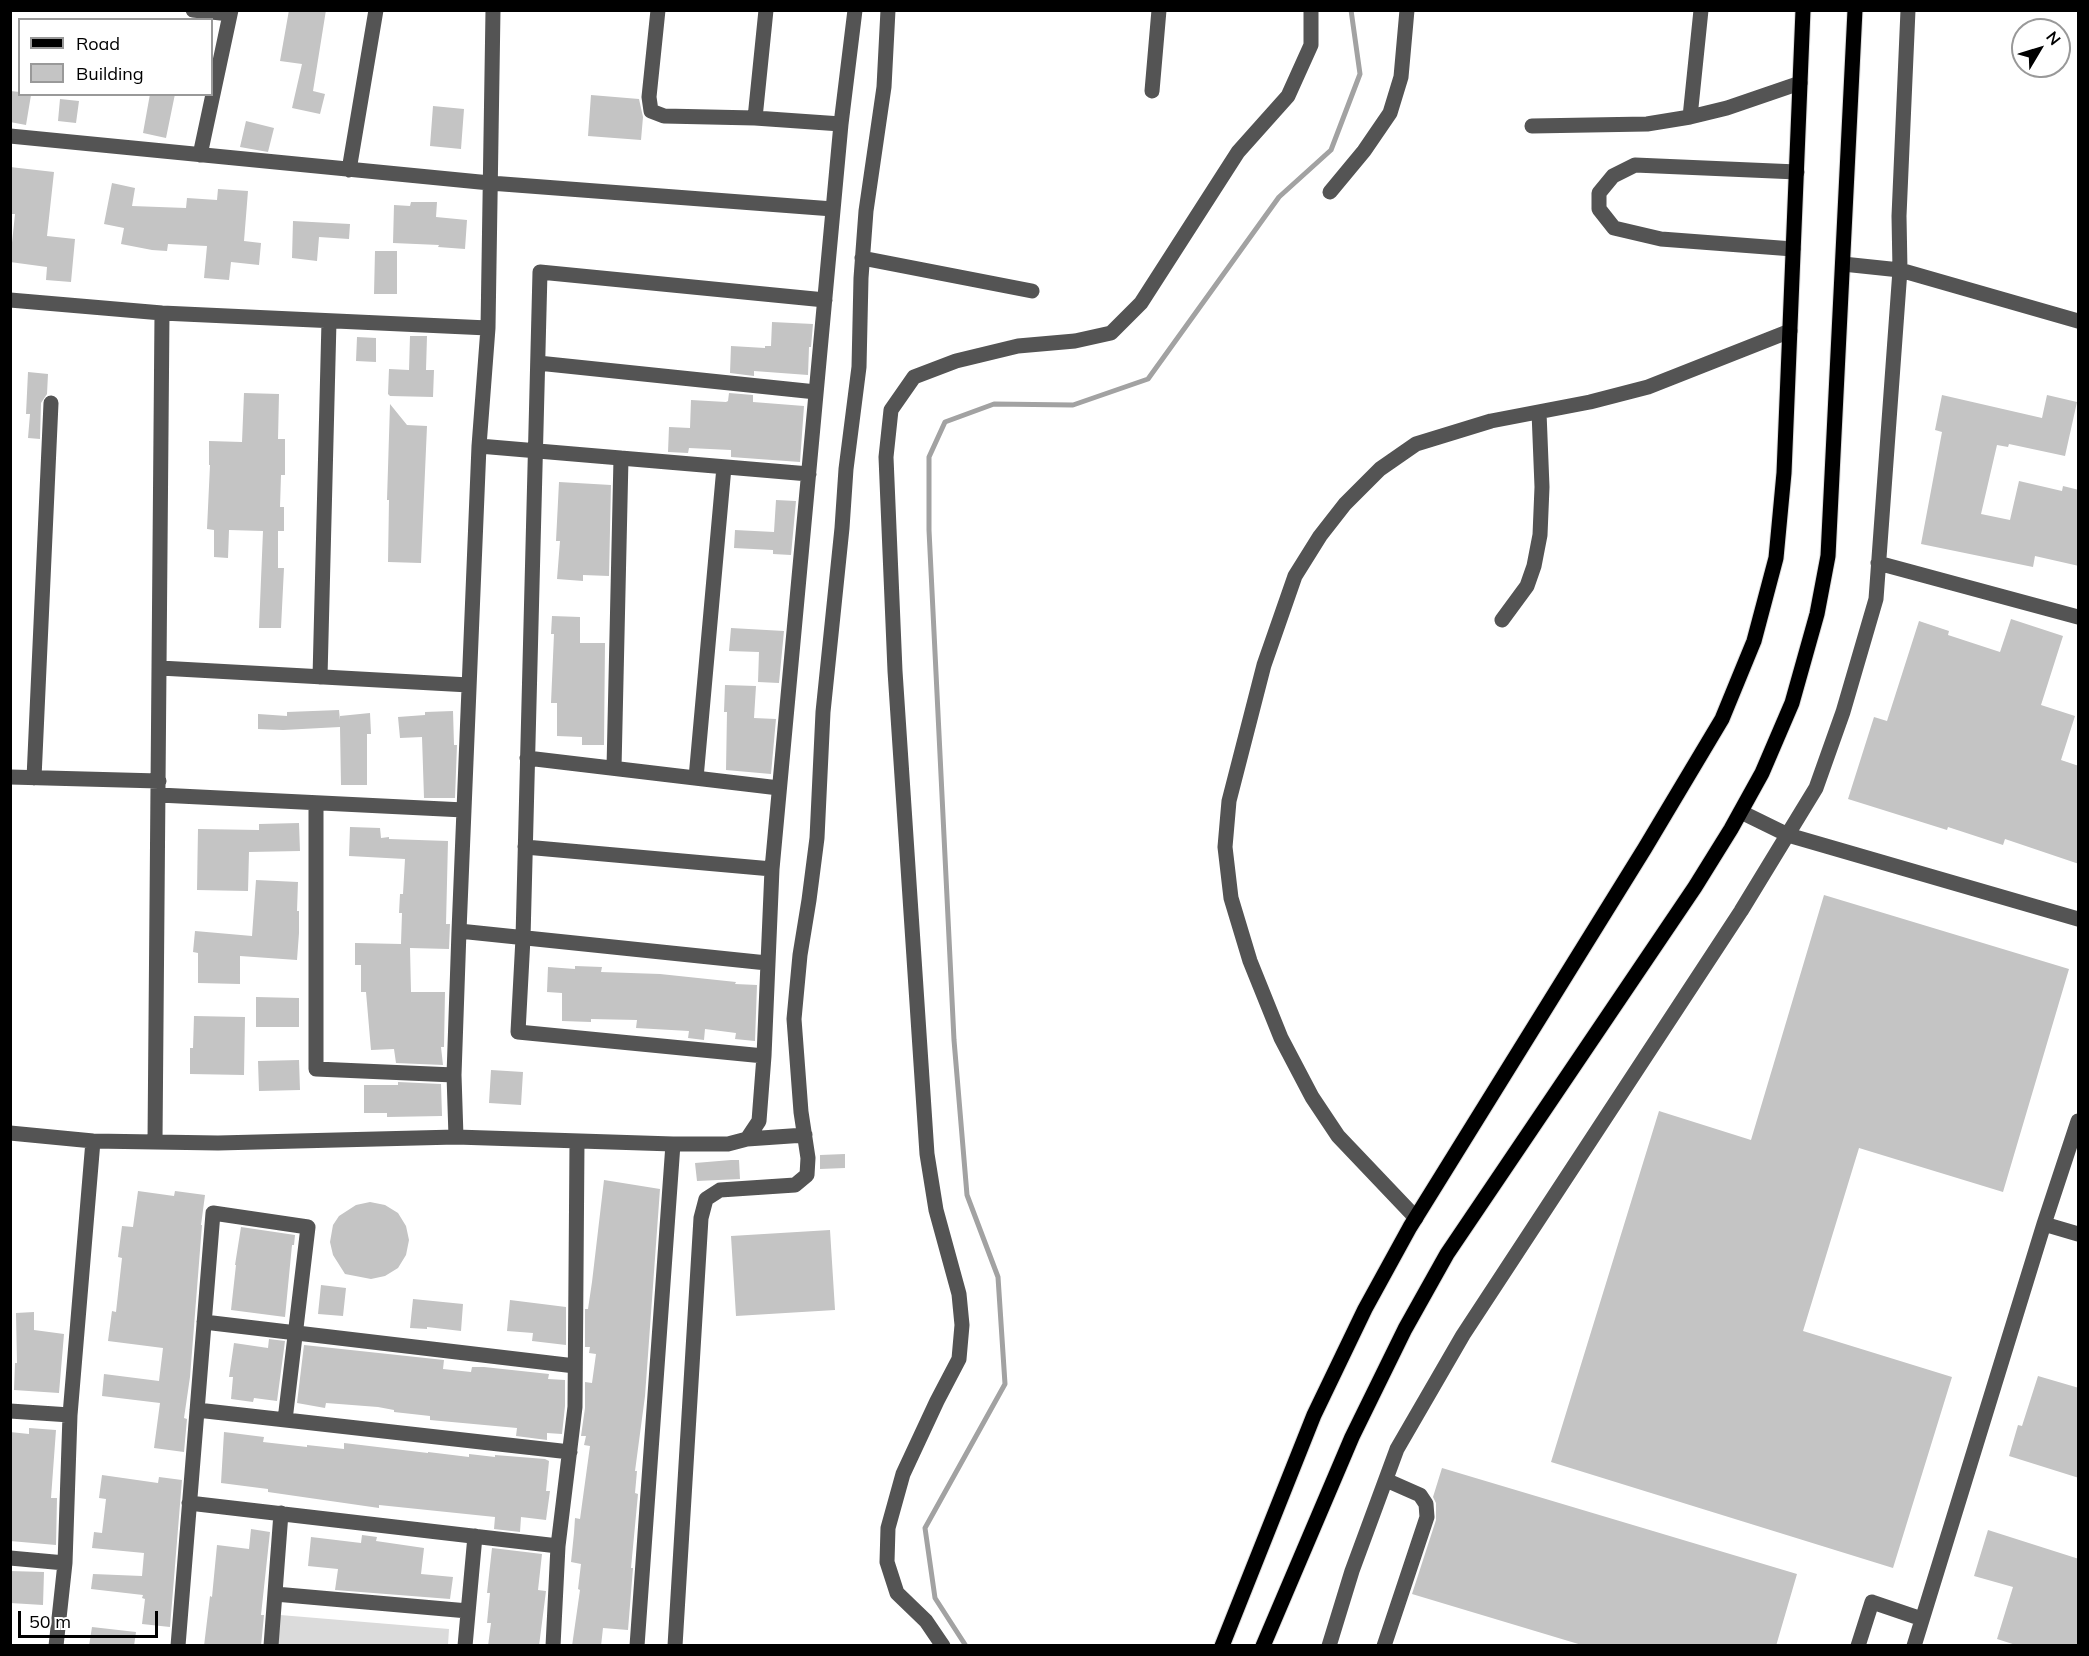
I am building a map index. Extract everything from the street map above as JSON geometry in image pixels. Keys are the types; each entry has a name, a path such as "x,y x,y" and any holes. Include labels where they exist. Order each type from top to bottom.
{"main road":[{"path":"1222,1646 1314,1415 1365,1309 1416,1218 1722,719 1754,641 1776,558 1784,473 1803,10"},
{"path":"1263,1646 1352,1437 1405,1329 1447,1254 1695,887 1762,774 1792,703 1817,614 1828,556 1855,10"}],"street":[{"path":"193,10 230,12 213,93"},
{"path":"349,170 376,10"},
{"path":"456,1137 454,1075 459,931 479,446 488,328 493,10"},
{"path":"658,10 649,97 651,111 664,116 755,118 841,124"},
{"path":"755,118 766,10"},
{"path":"747,1139 759,1121 772,869 841,124 855,10"},
{"path":"675,1646 701,1230 706,1199 720,1190 795,1185 807,1175 808,1158 794,1019 800,955 810,900 817,838 823,712 846,469 859,366 862,258 866,211 884,87 888,10"},
{"path":"1152,91 1159,10"},
{"path":"944,1646 926,1621 897,1593 887,1562 888,1528 903,1474 959,1359 962,1325 959,1294 936,1210 927,1154 894,648 886,457 891,410 914,377 956,361 1018,346 1075,341 1111,333 1141,303 1238,152 1288,96 1311,45 1311,10"},
{"path":"1330,192 1364,151 1390,113 1401,77 1407,10"},
{"path":"1690,117 1701,10"},
{"path":"1329,1646 1352,1571 1397,1449 1463,1335 1741,911 1816,788 1876,599 1900,270 1899,216 1908,10"},
{"path":"1532,126 1647,124 1726,108 1800,83"},
{"path":"200,155 212,96"},
{"path":"10,136 490,183 833,209"},
{"path":"1794,249 1661,239 1614,228 1599,209 1599,193 1613,176 1635,165 1797,172"},
{"path":"862,258 1032,291"},
{"path":"1843,264 1900,270 2079,321"},
{"path":"764,1056 518,1032 523,938 540,272 825,300"},
{"path":"10,300 162,313 488,328"},
{"path":"155,1142 162,313"},
{"path":"320,677 329,321"},
{"path":"1416,1218 1338,1136 1312,1097 1281,1038 1250,961 1231,898 1225,848 1229,801 1264,665 1295,576 1320,536 1345,504 1380,469 1416,444 1491,421 1590,402 1648,387 1790,331"},
{"path":"538,363 816,392"},
{"path":"34,778 51,403"},
{"path":"1502,620 1527,586 1540,535 1542,487 1539,412"},
{"path":"479,446 809,474"},
{"path":"614,768 621,458"},
{"path":"696,778 724,467"},
{"path":"1878,563 2079,617"},
{"path":"160,668 469,685"},
{"path":"527,758 779,788"},
{"path":"10,777 316,803 464,810"},
{"path":"316,803 316,1070 454,1075"},
{"path":"1741,812 1788,835 2079,919"},
{"path":"525,847 772,869"},
{"path":"459,931 767,963"},
{"path":"1914,1646 2044,1224 2079,1121"},
{"path":"10,1133 93,1141 218,1143 456,1137 577,1142 728,1144 747,1139 805,1135"},
{"path":"56,1646 65,1563 70,1415 93,1141"},
{"path":"553,1646 558,1546 575,1407 577,1142"},
{"path":"637,1646 673,1144"},
{"path":"178,1646 213,1213 308,1227 285,1420"},
{"path":"2044,1224 2079,1234"},
{"path":"204,1322 575,1366"},
{"path":"197,1410 570,1452"},
{"path":"10,1411 70,1415"},
{"path":"1384,1646 1427,1517 1426,1504 1420,1495 1386,1480"},
{"path":"189,1503 558,1546"},
{"path":"271,1646 281,1513"},
{"path":"465,1646 475,1536"},
{"path":"10,1558 65,1563"},
{"path":"275,1594 468,1611"},
{"path":"1858,1646 1872,1602 1922,1619"}],"shaded area":[{"path":"280,1615 449,1629 448,1645 278,1646"}],"building":[{"path":"289,10 326,10 313,91 325,94 320,114 292,108 302,64 280,61"},
{"path":"10,91 18,92 18,96 31,96 26,125 10,122"},
{"path":"591,95 639,99 643,117 641,140 588,136"},
{"path":"150,96 175,96 166,138 143,133"},
{"path":"60,99 79,101 76,123 58,121"},
{"path":"433,106 464,109 461,149 430,146"},
{"path":"246,121 274,128 268,152 240,147"},
{"path":"10,167 54,172 47,236 75,239 71,282 46,280 47,267 10,262 15,214 10,214"},
{"path":"112,183 135,188 132,206 186,208 187,198 217,200 218,189 248,191 244,241 261,243 259,265 231,262 229,280 204,278 207,246 168,244 167,251 121,244 124,228 104,224"},
{"path":"411,202 437,202 436,217 467,220 465,249 438,247 439,245 393,243 394,205 410,206"},
{"path":"293,221 350,224 349,239 319,237 317,261 292,258"},
{"path":"375,251 397,251 397,294 374,294"},
{"path":"772,322 813,324 808,375 754,371 754,376 730,373 731,346 765,348 765,346 771,346"},
{"path":"410,336 427,336 426,370 434,370 433,397 390,396 388,394 389,369 409,370"},
{"path":"357,337 376,338 376,362 356,361"},
{"path":"28,372 48,374 47,394 41,403 40,439 28,438 30,414 26,414"},
{"path":"244,393 279,394 278,439 285,439 285,475 281,475 280,507 284,507 284,531 278,531 278,568 284,568 281,628 259,628 263,531 229,530 228,558 214,557 214,530 207,529 209,441 242,442"},
{"path":"729,393 753,395 753,402 804,406 800,462 731,457 731,450 689,448 688,453 668,452 669,427 690,428 691,400 726,402"},
{"path":"1942,395 2042,418 2047,395 2077,402 2065,456 2009,444 2008,447 1997,445 1981,514 2010,520 2019,481 2062,491 2063,486 2079,490 2079,566 2035,556 2033,567 1921,544 1942,432 1935,430"},
{"path":"390,404 407,425 427,426 421,563 388,562"},
{"path":"559,482 611,485 609,576 583,575 583,581 557,579 560,541 556,541"},
{"path":"776,500 796,501 791,555 773,554 773,550 734,548 735,530 774,532"},
{"path":"552,616 580,617 580,643 605,643 604,745 582,745 582,737 557,736 557,703 551,703 554,634 551,634"},
{"path":"2011,619 2063,636 2041,705 2075,716 2061,760 2079,766 2079,864 2005,839 2003,845 1848,799 1874,717 1887,721 1919,621 1949,631 1948,635 2000,652"},
{"path":"731,628 784,631 779,683 758,682 759,652 729,651"},
{"path":"725,685 756,686 754,718 776,719 771,774 726,770"},
{"path":"339,710 340,720 340,716 370,713 371,734 367,734 367,785 341,785 340,727 258,729 258,714 287,716 287,712"},
{"path":"453,711 454,745 457,745 455,798 424,798 422,737 400,738 398,717 425,715 425,712"},
{"path":"299,823 300,851 249,852 248,891 197,890 198,829 259,830 259,824"},
{"path":"350,827 380,828 381,838 448,841 446,924 450,924 449,949 410,948 411,992 445,992 444,1047 441,1047 443,1065 396,1063 394,1049 371,1050 366,992 361,992 361,965 355,965 355,943 401,944 402,913 399,913 400,894 403,894 405,859 349,856"},
{"path":"256,880 298,882 297,960 240,956 240,984 198,983 198,953 193,952 195,931 252,936"},
{"path":"1824,895 2069,969 2003,1192 1859,1148 1803,1331 1952,1377 1893,1568 1551,1462 1659,1111 1751,1140"},
{"path":"575,966 602,967 601,972 660,974 757,985 755,1041 735,1039 736,1033 705,1029 704,1040 688,1038 689,1031 636,1028 637,1020 562,1021 562,993 547,992 548,967 575,969"},
{"path":"256,997 299,998 299,1027 256,1027"},
{"path":"194,1016 245,1017 244,1075 190,1074"},
{"path":"299,1060 300,1090 259,1091 258,1061"},
{"path":"491,1070 523,1072 521,1105 489,1103"},
{"path":"398,1082 441,1084 442,1116 387,1117 387,1113 364,1113 364,1085 398,1085"},
{"path":"845,1154 845,1168 820,1169 820,1155"},
{"path":"739,1160 740,1179 697,1181 695,1163"},
{"path":"604,1180 660,1189 645,1396 635,1471 637,1471 635,1493 638,1494 628,1630 603,1628 601,1646 572,1646 580,1590 578,1589 581,1564 571,1562 575,1518 580,1519 590,1446 584,1445 586,1436 581,1436 585,1408 585,1382 592,1383 596,1354 589,1353 590,1347 585,1347 585,1309 588,1309 592,1282"},
{"path":"138,1191 174,1196 175,1191 205,1195 190,1377 184,1418 187,1419 184,1452 154,1448 160,1403 102,1396 104,1374 159,1381 163,1348 108,1341 112,1311 116,1312 122,1258 118,1257 122,1226 133,1227"},
{"path":"370,1202 385,1205 398,1213 406,1226 409,1240 406,1255 398,1268 385,1276 371,1279 345,1274 333,1255 330,1242 333,1225 339,1216 356,1205"},
{"path":"241,1227 295,1235 285,1317 231,1310"},
{"path":"830,1230 835,1310 736,1316 731,1236"},
{"path":"321,1285 346,1288 343,1316 318,1314"},
{"path":"413,1299 463,1304 461,1331 427,1327 427,1329 410,1328"},
{"path":"510,1300 566,1307 566,1345 532,1341 533,1333 507,1331"},
{"path":"34,1312 34,1330 64,1334 59,1393 14,1390 15,1363 17,1363 16,1313"},
{"path":"269,1339 285,1341 277,1401 254,1398 253,1402 231,1399 233,1377 229,1377 234,1343 268,1348"},
{"path":"304,1345 444,1360 443,1369 471,1372 472,1367 484,1367 549,1374 548,1379 565,1380 562,1434 547,1433 547,1440 516,1436 517,1428 430,1420 430,1416 394,1412 394,1410 378,1407 326,1403 325,1408 297,1403"},
{"path":"2038,1376 2079,1388 2079,1478 2009,1456 2018,1425 2022,1426"},
{"path":"29,1428 56,1430 51,1498 57,1498 56,1545 10,1541 10,1432 29,1434"},
{"path":"224,1432 264,1437 263,1442 307,1447 307,1445 344,1449 344,1443 469,1457 469,1454 545,1459 549,1461 546,1491 550,1491 546,1520 521,1517 520,1532 494,1529 495,1517 379,1505 379,1508 221,1483"},
{"path":"1442,1468 1797,1574 1776,1646 1585,1646 1412,1594 1436,1520 1436,1503 1433,1497"},
{"path":"102,1475 158,1483 159,1477 182,1480 170,1627 142,1624 145,1599 142,1598 143,1595 91,1589 93,1574 142,1576 144,1553 92,1548 94,1532 102,1533 106,1499 99,1498"},
{"path":"251,1529 270,1532 261,1615 264,1615 261,1646 204,1646 217,1545 249,1549"},
{"path":"1988,1530 2079,1559 2079,1646 2019,1646 1997,1639 2013,1587 1974,1576"},
{"path":"362,1535 377,1537 376,1541 424,1548 421,1574 453,1577 450,1599 335,1590 338,1569 308,1566 311,1537 361,1543"},
{"path":"492,1548 542,1554 538,1590 546,1591 539,1646 488,1646 491,1623 487,1623 490,1593 487,1593"},
{"path":"10,1571 44,1572 43,1605 10,1603"},
{"path":"92,1627 136,1632 134,1646 89,1646"}],"waterway":[{"path":"966,1646 935,1598 925,1528 1005,1384 998,1277 967,1195 954,1040 929,530 929,457 945,422 994,404 1073,405 1148,379 1279,197 1331,150 1360,74 1351,10"}]}
